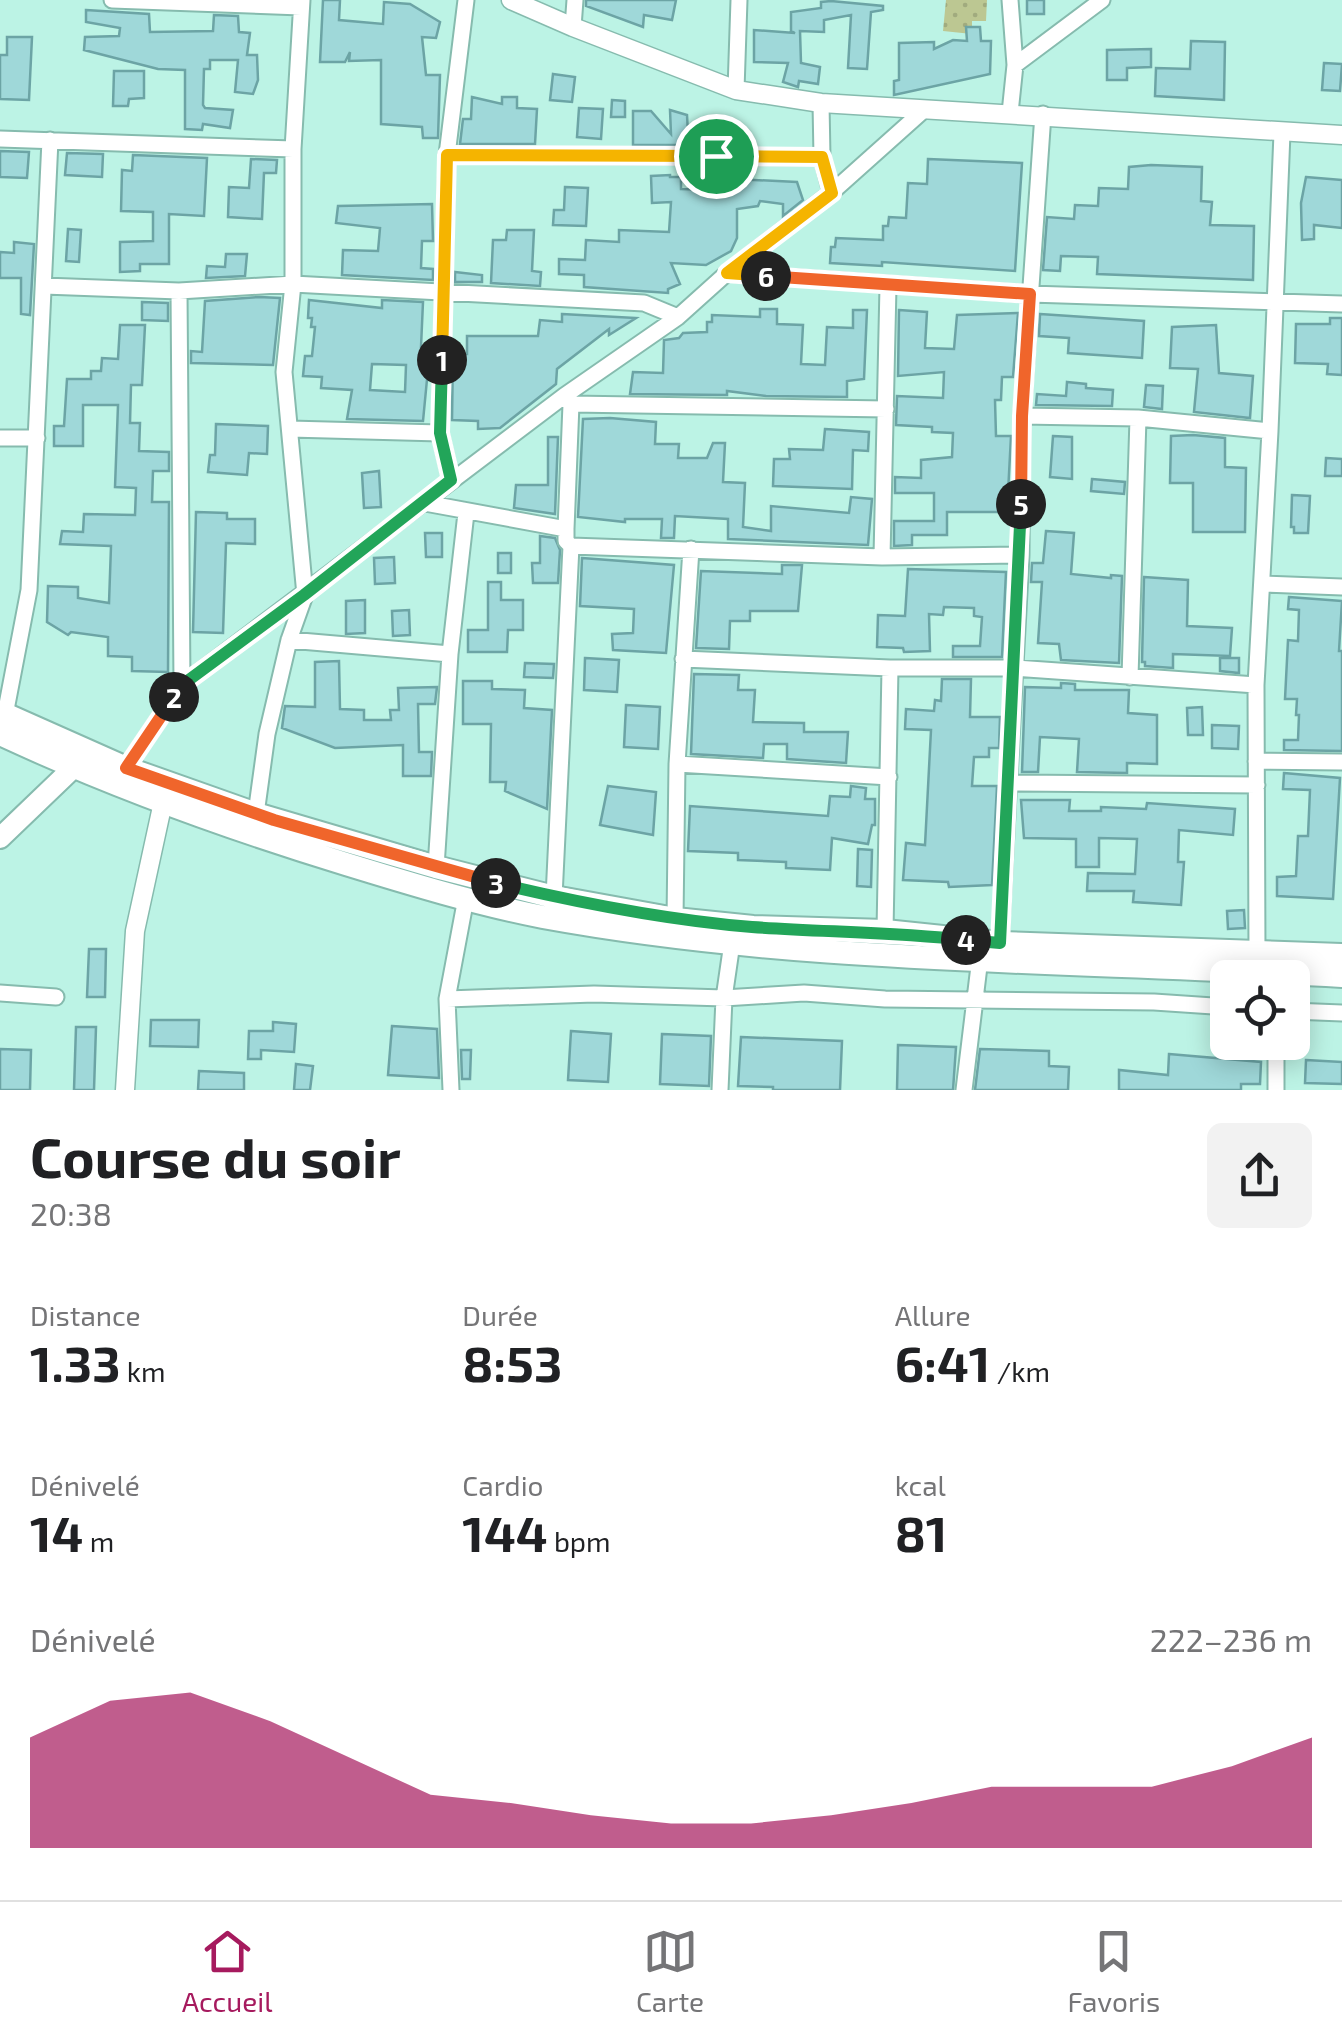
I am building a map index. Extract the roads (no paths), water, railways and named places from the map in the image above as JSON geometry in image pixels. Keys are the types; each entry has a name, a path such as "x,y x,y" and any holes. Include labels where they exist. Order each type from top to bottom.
{"main road":[{"path":"2,720 81,760 165,793 253,836 541,916 732,943 1210,971"},
{"path":"81,760 126,768 165,793 256,814 436,868 554,897 675,919 754,927 886,931 1000,943 1342,955"},
{"path":"0,838 81,760"},
{"path":"1310,976 1342,976"}],"street":[{"path":"112,0 301,3 293,149 293,284 284,372 304,595 267,734 256,814"},
{"path":"451,480 440,433 447,155 466,0"},
{"path":"511,0 572,28 736,90 821,103 1342,134"},
{"path":"572,28 575,0"},
{"path":"736,90 739,0"},
{"path":"1010,0 1015,65 1010,114"},
{"path":"1015,65 1102,0"},
{"path":"821,103 822,157 832,193"},
{"path":"126,768 182,685 451,480 568,400 678,317 727,273 832,193 926,109"},
{"path":"1000,943 1021,554 1022,416 1043,114"},
{"path":"1257,953 1256,685 1282,133"},
{"path":"0,139 293,149"},
{"path":"2,720 28,590 50,140"},
{"path":"447,155 822,157"},
{"path":"727,273 1030,294 1342,304"},
{"path":"44,286 179,291 293,284 644,303 678,317"},
{"path":"882,557 888,286"},
{"path":"179,291 182,685"},
{"path":"568,400 886,409"},
{"path":"568,400 566,541 571,546 882,557 1021,554"},
{"path":"1022,416 1138,418 1270,431"},
{"path":"1130,677 1138,418"},
{"path":"290,428 440,433"},
{"path":"0,438 37,438"},
{"path":"425,503 566,529"},
{"path":"436,868 450,654 466,513"},
{"path":"554,897 571,546"},
{"path":"675,919 676,764 691,549"},
{"path":"1263,584 1342,587"},
{"path":"289,640 450,654"},
{"path":"683,659 890,668 1014,668 1256,685"},
{"path":"886,931 890,668"},
{"path":"1256,760 1342,762"},
{"path":"676,764 889,777"},
{"path":"1008,783 1257,785"},
{"path":"124,1090 135,931 165,793"},
{"path":"451,1090 447,999 466,898"},
{"path":"720,1090 724,998 732,943"},
{"path":"964,1090 980,958"},
{"path":"0,993 56,997"},
{"path":"447,999 594,994 724,998 804,993 973,1002 1210,1006"},
{"path":"1310,1011 1342,1013"},
{"path":"1276,1060 1276,1090"}]}
